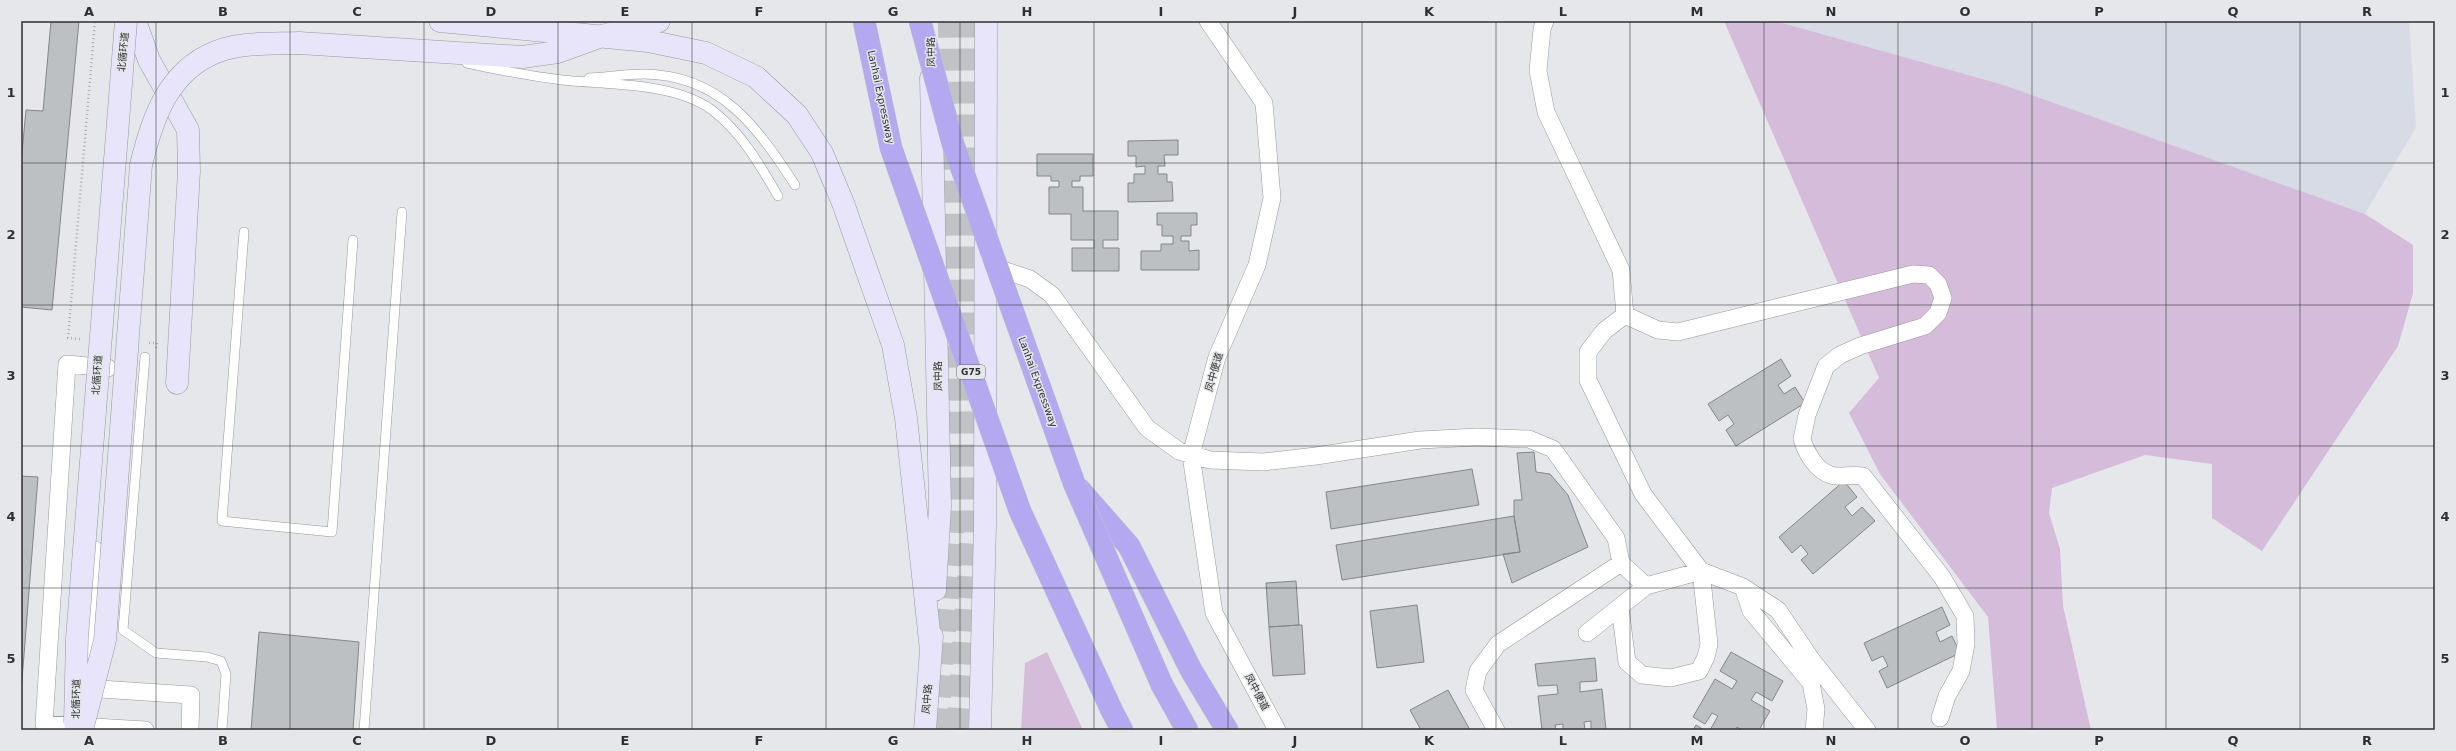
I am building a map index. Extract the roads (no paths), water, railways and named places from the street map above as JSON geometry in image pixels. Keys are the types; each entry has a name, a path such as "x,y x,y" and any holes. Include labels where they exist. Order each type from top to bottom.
{"highway":[{"name":"Lanhai Expressway","path":"864,21 892,148 1020,511 1117,721"},
{"name":"Lanhai Expressway","path":"920,21 953,144 1074,484 1162,685 1187,730"},
{"path":"1074,484 1129,546 1190,670 1227,730"}],"main road":[{"path":"440,21 602,36 648,42 706,54 756,78 797,115 822,153 843,203 893,345 906,418 931,650"},
{"path":"82,730 105,640 141,165 150,127 164,97 188,68 216,52 246,46 298,43 522,57 558,52 602,36 659,21"},
{"name":"凤中路","path":"925,730 940,506 930,21"},
{"path":"980,730 985,524 986,21"},
{"path":"133,22 149,60 188,130 190,171 177,383"},
{"name":"北循环道","path":"75,730 77,638 133,22"}],"street":[{"name":"凤中便道","path":"1208,21 1264,103 1272,198 1257,265 1217,356 1191,455 1214,613 1277,730"},
{"path":"1545,21 1542,28 1538,70 1546,112 1621,270 1625,315"},
{"path":"133,22 85,688 191,695 190,730"},
{"path":"986,265 1030,279 1052,295 1147,428 1180,451 1191,455 1210,460 1263,462 1316,456 1420,440 1477,437 1529,439 1553,449 1616,538 1621,563 1646,586"},
{"path":"1625,315 1658,330 1678,332 1913,274 1929,275 1938,284 1943,298 1938,313 1925,326 1860,346 1840,355 1826,366 1808,415 1802,439 1805,448 1815,464 1831,475 1852,474 1863,476 1942,577 1965,616 1966,644 1961,671 1947,696 1940,718"},
{"path":"1620,607 1627,662 1642,675 1670,678 1699,671 1706,657 1709,644 1701,571 1643,494 1588,380 1588,352 1604,331 1625,315"},
{"path":"108,368 67,364 44,724 145,730"},
{"path":"1496,730 1474,690 1478,671 1498,644 1621,563"},
{"path":"1587,633 1646,586 1701,571 1743,587 1778,610 1810,659 1867,730"},
{"path":"1743,587 1751,611 1810,683 1816,709 1814,730"}],"lane":[{"path":"408,50 518,74 562,80 642,87 680,94 711,110 736,131 757,159 778,196"},
{"path":"562,80 644,74 685,80 718,94 746,118 771,148 794,185"},
{"path":"364,730 402,212"},
{"path":"244,232 222,521 332,532 354,240"},
{"path":"145,358 123,630 156,653 207,657 221,661 226,674 222,730"}],"tunnel":[{"path":"937,730 954,521 949,21"},
{"path":"957,730 972,520 970,21"}]}
